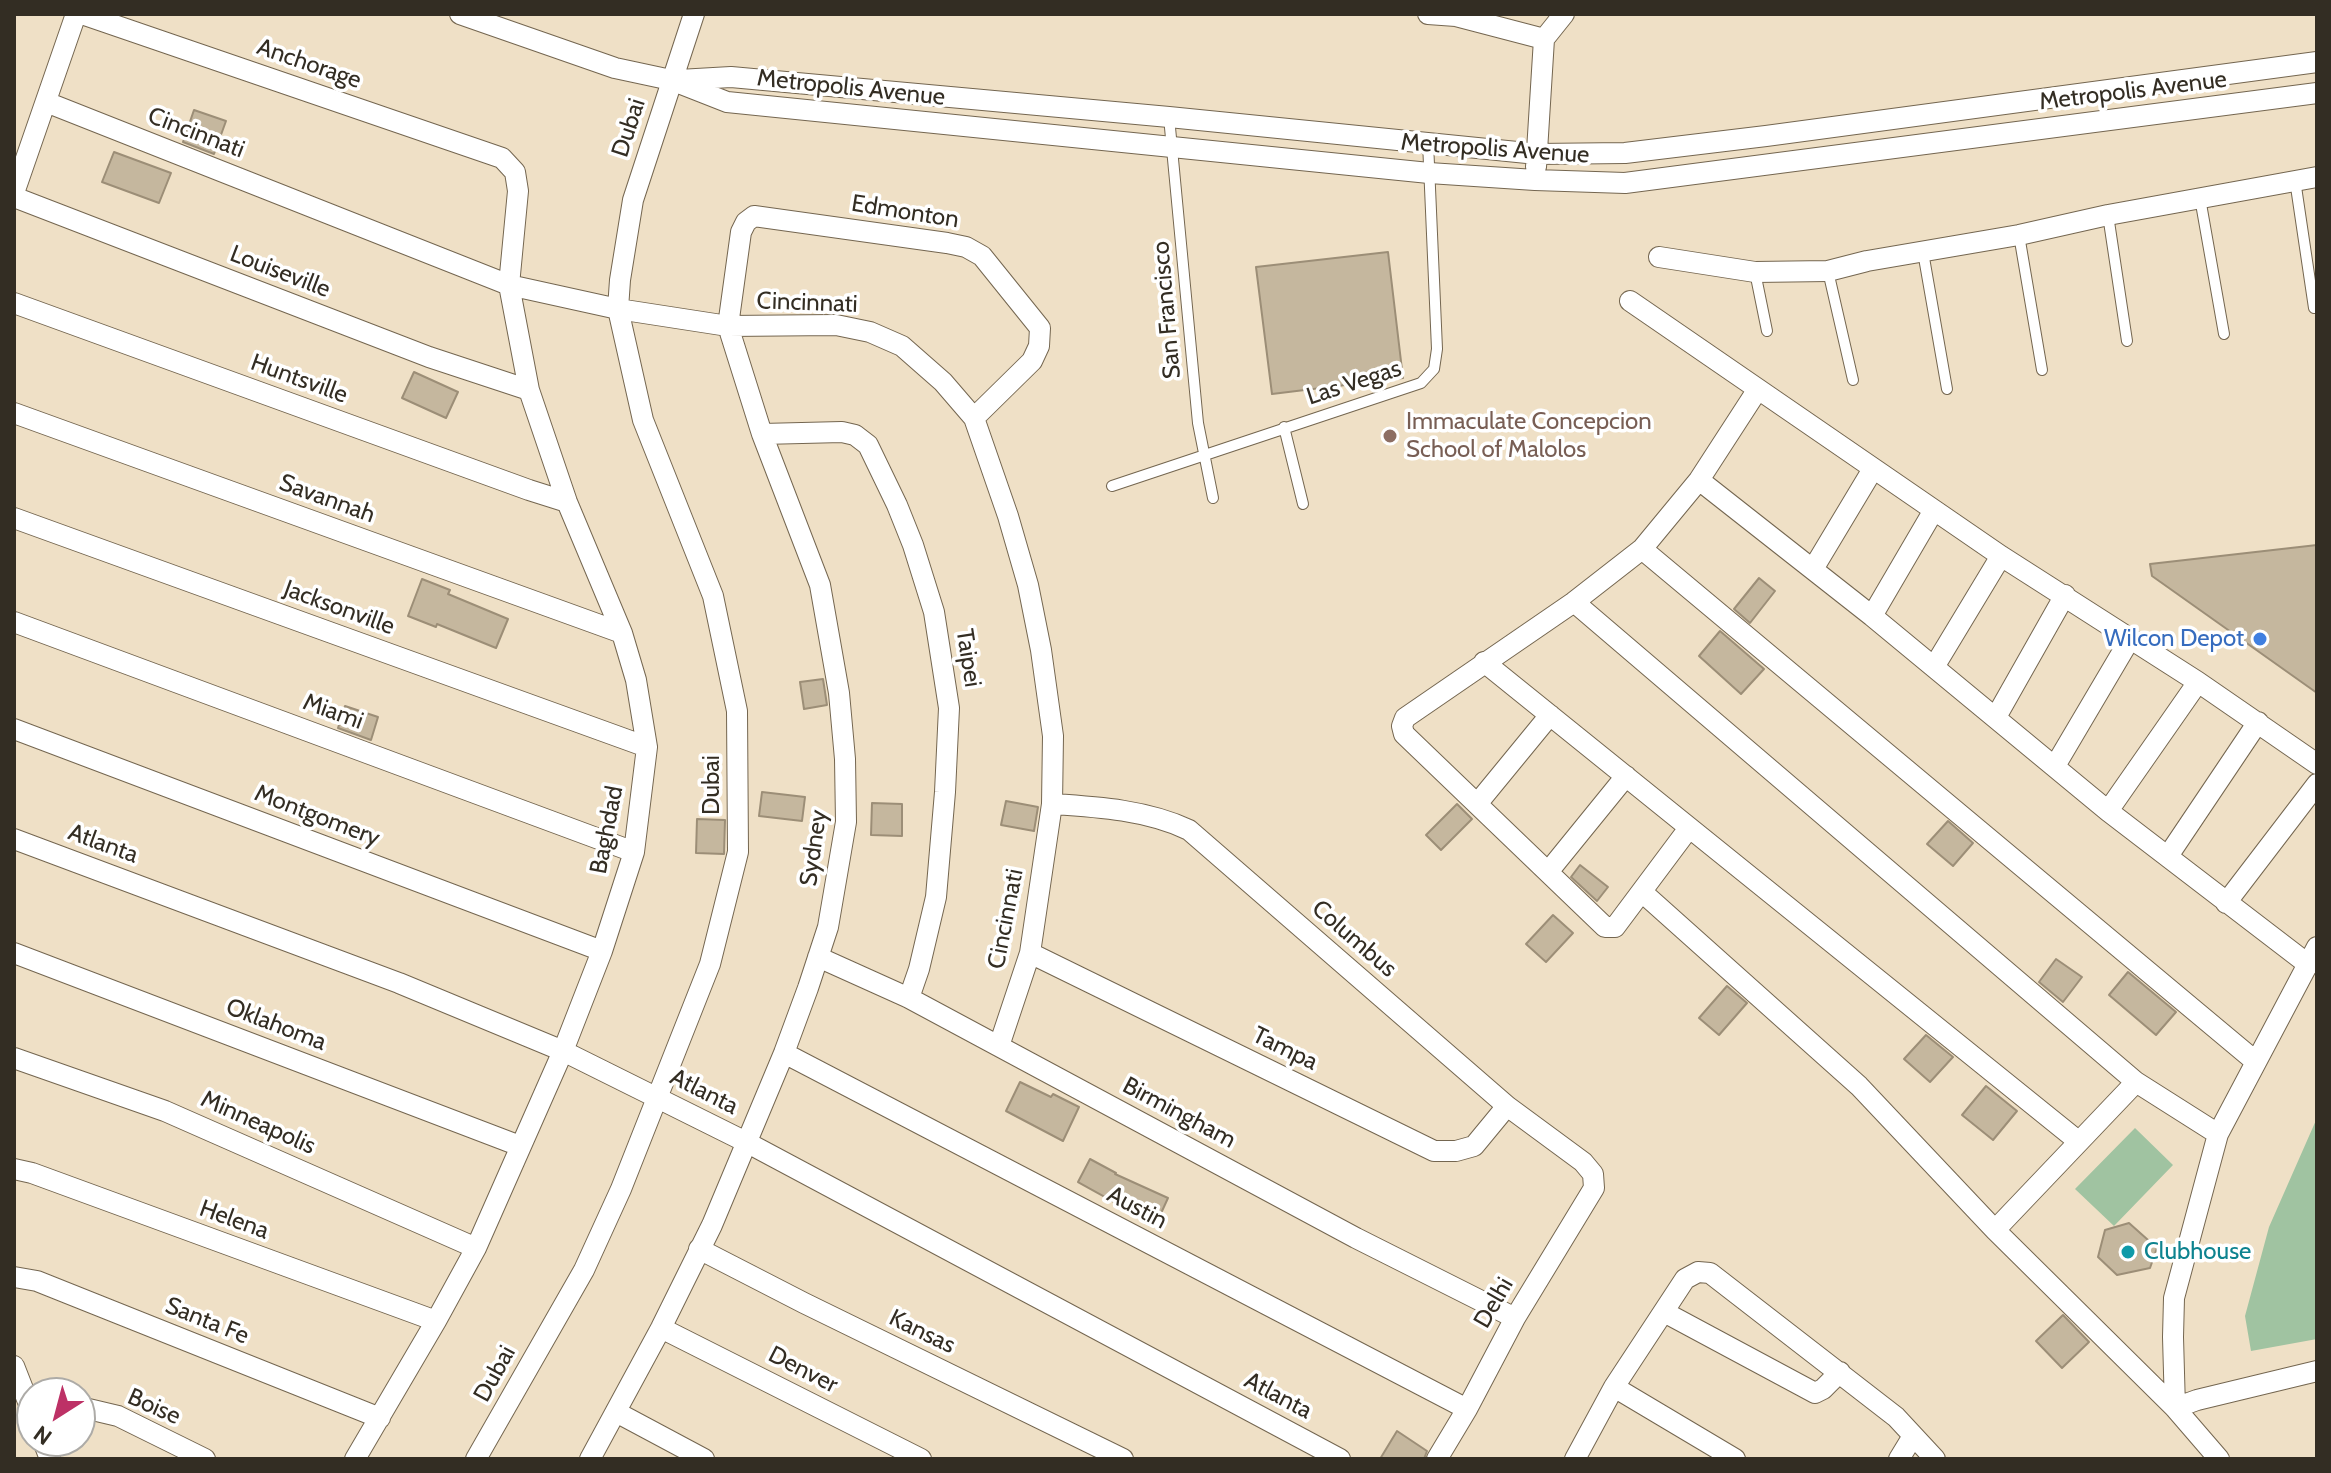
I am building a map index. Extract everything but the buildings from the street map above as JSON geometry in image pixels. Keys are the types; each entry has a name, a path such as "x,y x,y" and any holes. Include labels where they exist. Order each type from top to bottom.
{"street":[{"path":"14,195 79,14"},
{"name":"Anchorage","path":"79,14 502,158 515,172"},
{"name":"Metropolis Avenue","path":"460,14 615,68 671,80 727,102 1429,173 1535,180 1625,183 2317,93"},
{"name":"Dubai","path":"476,1459 584,1270 621,1189 710,964 738,852 737,711 713,596 643,420 618,309 633,200 694,14"},
{"path":"1428,14 1457,15 1544,39"},
{"path":"1535,180 1544,39 1564,14"},
{"name":"Metropolis Avenue","path":"671,80 731,77 1537,154 1625,153 1719,142 2317,62"},
{"name":"Cincinnati","path":"46,102 509,285 618,309 728,326 836,325 870,332 902,346 943,382 974,418 1008,516 1028,585 1053,736 1052,804 1030,953 999,1046"},
{"name":"Baghdad","path":"355,1459 476,1248 563,1051 602,951 634,852 647,747 636,680 622,633 567,502 529,390 509,285 518,191 515,172"},
{"path":"1659,257 1755,272 1828,271 1867,261 2317,177"},
{"name":"Louiseville","path":"14,195 429,357 529,390"},
{"name":"Sydney","path":"590,1459 712,1225 784,1053 830,914 846,822 845,759 839,693 820,585 762,434 728,326 741,232 746,222 754,216"},
{"name":"Edmonton","path":"754,216 947,243 966,247 982,256 1040,328 1040,337 1032,361 974,418"},
{"path":"1630,301 2001,556 2198,682 2317,764"},
{"name":"Huntsville","path":"14,303 567,502"},
{"path":"1689,828 1615,927 1605,927 1404,734 1402,726 1405,718 1574,602 1642,549 1699,480 1758,389"},
{"name":"Savannah","path":"14,413 622,633"},
{"name":"Taipei","path":"762,434 842,432 855,435 868,445 902,518 934,612 949,708 945,792 936,897 909,998"},
{"path":"1813,569 1873,469"},
{"path":"1699,480 2226,903 2313,956 2218,1134 2174,1298 2175,1408"},
{"path":"1872,616 1934,510"},
{"name":"Jacksonville","path":"14,518 647,747"},
{"path":"1642,549 2255,1061"},
{"path":"1934,667 2001,556"},
{"path":"1996,717 2065,595"},
{"path":"1574,602 2136,1082 2218,1134"},
{"name":"Miami","path":"14,622 634,852"},
{"path":"2055,766 2130,639"},
{"path":"1484,662 2078,1141"},
{"path":"2108,811 2198,682"},
{"path":"1477,804 1550,715"},
{"path":"2168,856 2258,722"},
{"name":"Montgomery","path":"14,729 602,951"},
{"path":"1548,872 1626,776"},
{"path":"2226,903 2317,784"},
{"name":"Columbus","path":"1052,804 1157,817 1189,830 1507,1106 1583,1162 1593,1174"},
{"name":"Atlanta","path":"14,839 399,983 563,1051 746,1142 1340,1459"},
{"path":"1642,892 1859,1086 1995,1230 2175,1408 2219,1459"},
{"name":"Oklahoma","path":"14,953 520,1146"},
{"name":"Tampa","path":"1030,953 1434,1151 1456,1151 1474,1146 1507,1106"},
{"name":"Birmingham","path":"818,957 909,998 1356,1238 1515,1318"},
{"name":"Austin","path":"784,1053 1467,1409"},
{"name":"Minneapolis","path":"14,1058 165,1111 476,1248"},
{"path":"1995,1230 2136,1082"},
{"name":"Helena","path":"14,1169 436,1321"},
{"name":"Delhi","path":"1437,1459 1515,1318 1594,1188 1593,1174"},
{"name":"Kansas","path":"699,1249 1123,1459"},
{"path":"1575,1459 1614,1387 1685,1279 1698,1272 1710,1273 1840,1372 1896,1417 1935,1459"},
{"name":"Santa Fe","path":"14,1277 37,1281 380,1418"},
{"path":"1664,1312 1815,1393 1840,1372"},
{"name":"Denver","path":"661,1328 921,1459"},
{"path":"2175,1408 2317,1371"},
{"path":"1614,1387 1735,1459"},
{"name":"Boise","path":"96,1411 118,1416 205,1459"},
{"path":"616,1412 704,1459"},
{"path":"1899,1459 1913,1436"}],"lane":[{"name":"San Francisco","path":"1169,117 1198,423 1213,498"},
{"name":"Las Vegas","path":"1112,486 1421,383 1434,369 1437,349 1428,142"},
{"path":"2295,180 2314,308"},
{"path":"2200,198 2224,334"},
{"path":"2108,215 2127,341"},
{"path":"2019,235 2042,370"},
{"path":"1923,252 1947,389"},
{"path":"1828,271 1853,380"},
{"path":"1755,272 1767,331"},
{"path":"1284,427 1303,504"}],"green space":[{"path":"2317,1118 2317,1339 2251,1351 2245,1316 2269,1227"},
{"path":"2135,1128 2173,1165 2114,1226 2075,1189"}],"place":[{"name":"Immaculate Concepcion School of Malolos","path":"1390,436"},
{"name":"Wilcon Depot","path":"2260,639"},
{"name":"Clubhouse","path":"2128,1252"}]}
